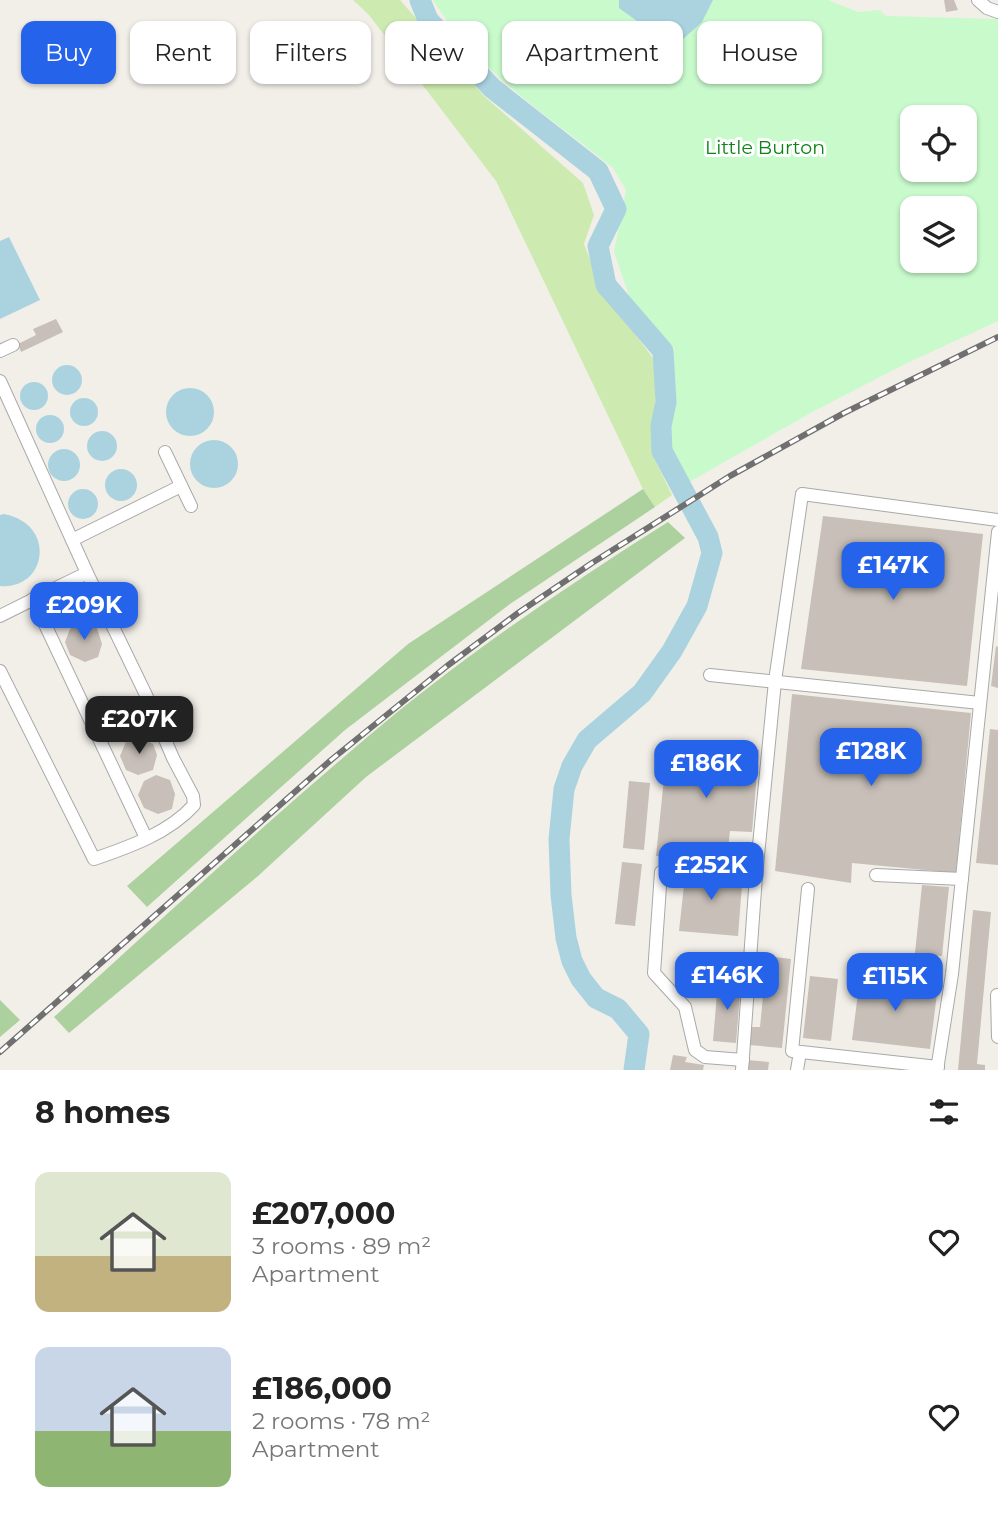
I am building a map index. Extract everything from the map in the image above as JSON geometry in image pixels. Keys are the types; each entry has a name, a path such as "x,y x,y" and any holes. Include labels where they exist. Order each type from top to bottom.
{"lane":[{"path":"978,0 987,8 998,12"},
{"path":"0,351 13,345"},
{"path":"0,381 173,758 193,796 194,805 182,819 146,838 94,859 0,671"},
{"path":"165,452 191,506"},
{"path":"72,540 181,486"},
{"path":"661,872 653,973 685,1007 695,1050 705,1057 743,1065 755,888 775,681 802,494 998,520"},
{"path":"808,889 792,1051 937,1068 952,974 998,532"},
{"path":"0,616 87,573"},
{"path":"33,599 146,838"},
{"path":"710,675 980,703"},
{"path":"876,875 962,878"},
{"path":"997,995 998,1037"},
{"path":"797,1070 800,1052"}],"green space":[{"path":"353,0 400,0 418,21 385,21 385,36"},
{"name":"Little Burton","path":"433,0 828,0 858,12 880,10 886,16 998,19 998,321 903,365 816,410 689,482 671,452 674,348 632,304 614,252 626,190 613,168 507,84 683,84 683,21 502,21 502,80 488,67 488,21 448,21"},
{"path":"422,84 474,84 583,183 594,215 584,244 602,291 656,362 654,458 672,495 655,507 643,489 496,181"},
{"path":"643,489 655,507 510,604 345,730 147,907 127,886 408,644"},
{"path":"668,522 685,538 366,777 258,876 69,1033 54,1017 243,845 395,714 509,628"},
{"path":"0,1000 20,1020 0,1037"}],"water":[{"path":"619,0 713,0 702,21 697,21 697,26 683,39 683,21 637,21 619,8"},
{"path":"9,237 40,300 0,319 0,241"},
{"path":"67,365 77,370 82,380 77,390 67,395 57,390 52,380 57,370"},
{"path":"34,382 44,386 48,396 44,406 34,410 24,406 20,396 24,386"},
{"path":"190,388 207,395 214,412 207,429 190,436 173,429 166,412 173,395"},
{"path":"84,398 94,402 98,412 94,422 84,426 74,422 70,412 74,402"},
{"path":"50,415 60,419 64,429 60,439 50,443 40,439 36,429 40,419"},
{"path":"102,431 113,435 117,446 113,457 102,461 91,457 87,446 91,435"},
{"path":"214,440 231,447 238,464 231,481 214,488 197,481 190,464 197,447"},
{"path":"64,449 75,454 80,465 75,476 64,481 53,476 48,465 53,454"},
{"path":"121,469 132,474 137,485 132,496 121,501 110,496 105,485 110,474"},
{"path":"83,489 94,493 98,504 94,515 83,519 72,515 68,504 72,493"},
{"path":"0,515 21,520 32,530 40,555 36,568 28,578 16,584 0,586"}],"building":[{"path":"944,0 954,0 958,10 946,12"},
{"path":"56,319 63,332 21,352 18,344 36,335 33,329"},
{"path":"823,516 983,534 967,686 801,669"},
{"path":"82,623 97,628 102,644 98,657 85,662 70,655 65,642 70,629"},
{"path":"996,646 998,647 998,688 991,686"},
{"path":"792,694 971,713 956,873 852,863 851,883 775,871"},
{"path":"119,698 131,703 136,715 131,727 119,732 107,727 102,715 107,703"},
{"path":"990,729 998,730 998,865 976,863"},
{"path":"137,736 153,744 157,755 153,770 138,775 126,770 120,756 126,742"},
{"path":"668,740 759,750 752,832 730,831 726,864 656,856"},
{"path":"156,775 170,780 175,794 172,809 158,814 144,808 138,795 144,781"},
{"path":"629,781 650,783 644,850 623,848"},
{"path":"622,862 642,864 635,926 615,924"},
{"path":"686,867 743,872 738,936 679,931"},
{"path":"922,885 949,887 942,956 915,953"},
{"path":"973,910 991,912 977,1064 985,1065 985,1070 958,1070"},
{"path":"767,956 791,959 782,1048 749,1045 751,1027 760,1027"},
{"path":"810,976 838,979 831,1041 803,1038"},
{"path":"860,978 938,986 930,1049 852,1040"},
{"path":"718,981 741,983 736,1043 713,1041"},
{"path":"673,1055 687,1057 685,1062 704,1065 703,1070 670,1070"},
{"path":"747,1060 769,1062 768,1070 746,1070"}],"waterway":[{"path":"420,0 428,20 492,88 598,171 616,209 598,246 606,285 663,351 666,402 661,426 662,451 708,537 712,553 697,606 672,651 642,693 587,740 572,766 564,789 559,839 566,938 572,961 581,979 596,998 618,1009 639,1034 634,1070"}],"railway":[{"path":"0,1052 331,760 447,666 518,613 730,476 844,413 998,337"}]}
